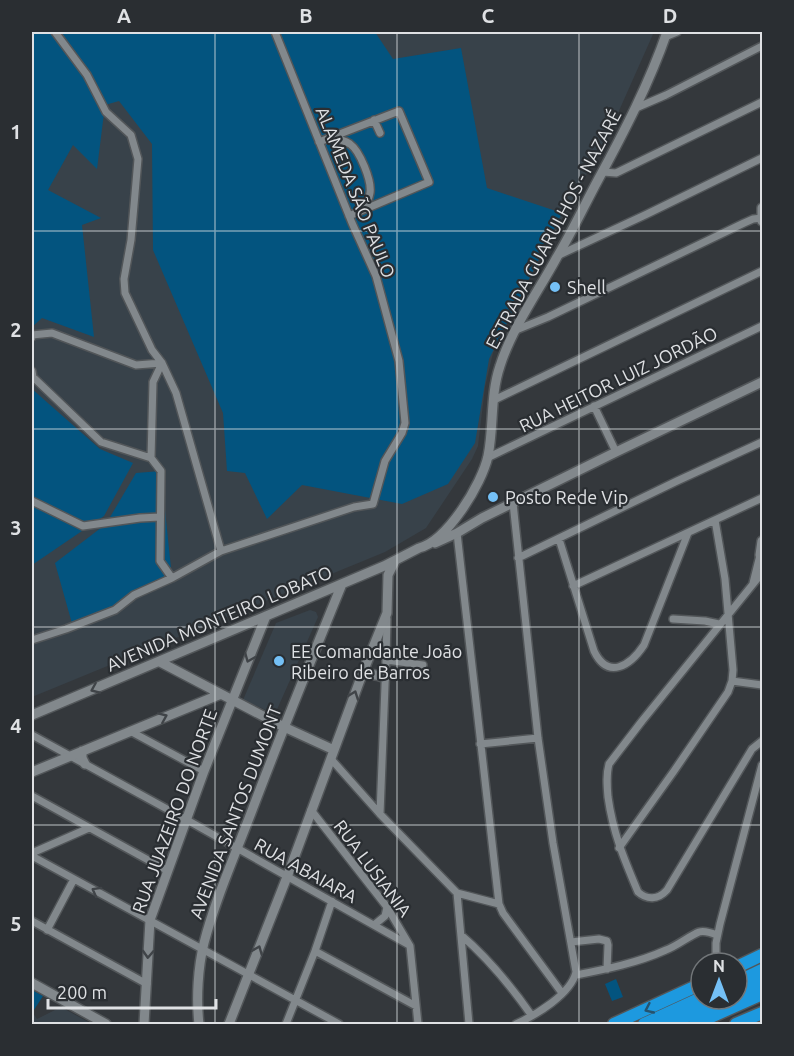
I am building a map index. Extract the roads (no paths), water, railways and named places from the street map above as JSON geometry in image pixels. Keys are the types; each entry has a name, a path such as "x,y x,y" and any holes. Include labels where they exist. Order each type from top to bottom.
{"highway":[{"path":"614,1024 689,990"},
{"path":"695,1024 762,994"},
{"path":"644,1024 689,1003"},
{"path":"669,1024 699,1011"},
{"path":"736,1024 762,1013"}],"main road":[{"name":"ESTRADA GUARULHOS - NAZARÉ","path":"459,513 479,480 488,458 500,366 516,330 559,255 636,108 666,34"},
{"path":"762,208 762,219"},
{"path":"421,548 457,533 482,518 759,384"},
{"path":"459,513 467,518 482,518"},
{"name":"AVENIDA MONTEIRO LOBATO","path":"32,715 395,561 421,548 448,528 459,513"},
{"path":"761,557 762,541"},
{"path":"230,1024 387,613 387,581 389,570 395,561"},
{"path":"375,570 381,572 387,581"},
{"name":"AVENIDA SANTOS DUMONT","path":"199,1024 197,1012 203,949 215,911 284,727 342,584"},
{"name":"RUA JUAZEIRO DO NORTE","path":"144,1024 150,920 204,771 266,616"},
{"path":"160,662 332,754"},
{"path":"362,676 370,674 385,678"},
{"path":"200,702 204,694 204,685"},
{"path":"32,772 221,694"},
{"path":"82,751 85,764"},
{"path":"32,983 106,1024"}],"street":[{"path":"32,640 66,630 115,610 134,595 172,578 221,551 176,393 162,363 152,350 130,307 125,293 124,279 131,240 138,159 131,135 106,112 87,75 55,32"},
{"name":"ALAMEDA SÃO PAULO","path":"221,551 354,507 373,504 385,461 402,433 405,423 399,361 376,276 275,32"},
{"path":"666,34 677,32"},
{"path":"636,108 762,46"},
{"path":"603,172 616,173 762,102"},
{"path":"319,141 399,111 429,182 350,216"},
{"path":"374,120 380,133"},
{"path":"329,138 341,139 352,145 358,154 370,183 367,204 361,211"},
{"path":"559,255 762,158"},
{"path":"516,330 548,317 737,226 753,219 762,219"},
{"path":"494,400 762,271"},
{"name":"RUA HEITOR LUIZ JORDÃO","path":"488,458 762,326"},
{"path":"32,338 52,333 136,365 162,363"},
{"path":"162,363 153,382 151,458 160,471 160,561 172,578"},
{"path":"32,371 33,378 101,442 151,458"},
{"path":"594,406 616,452"},
{"path":"518,558 762,442"},
{"path":"573,586 762,498"},
{"path":"32,501 82,526 160,517"},
{"path":"513,503 538,738 553,843 576,975 562,993 532,1016 516,1024"},
{"path":"619,848 728,692 732,681 725,579 715,520"},
{"path":"457,533 499,904 503,913 562,993"},
{"path":"559,539 588,633 599,660 605,666 614,667 622,666 638,654 644,645 688,533"},
{"path":"753,585 761,557"},
{"path":"762,573 609,764 607,781 614,830 619,848 638,892 648,898 663,895 752,749 762,741"},
{"path":"380,814 387,613"},
{"path":"673,619 719,624"},
{"path":"386,660 423,664"},
{"path":"732,681 762,685"},
{"path":"143,726 142,733 146,740"},
{"path":"130,731 204,771"},
{"name":"RUA ABAIARA","path":"32,735 409,945"},
{"path":"480,744 538,738"},
{"path":"332,754 380,814 458,892 499,904"},
{"path":"716,951 717,935 762,765"},
{"path":"32,796 168,871"},
{"name":"RUA LUSIANIA","path":"311,810 387,907 409,945"},
{"path":"32,854 89,828"},
{"path":"32,854 339,1024"},
{"path":"47,930 74,879"},
{"path":"458,892 469,1024"},
{"path":"286,1024 332,901"},
{"path":"374,926 385,916 387,907"},
{"path":"32,921 147,984"},
{"path":"576,975 607,969 666,951 699,932 717,935"},
{"path":"461,935 486,957 532,1016"},
{"path":"571,942 599,939 607,941 607,969"},
{"path":"409,945 418,1024"},
{"path":"315,951 416,1006"}],"place":[{"name":"Shell","path":"555,287"},
{"name":"Posto Rede Vip","path":"493,497"},
{"name":"EE Comandante João Ribeiro de Barros","path":"279,661"}]}
